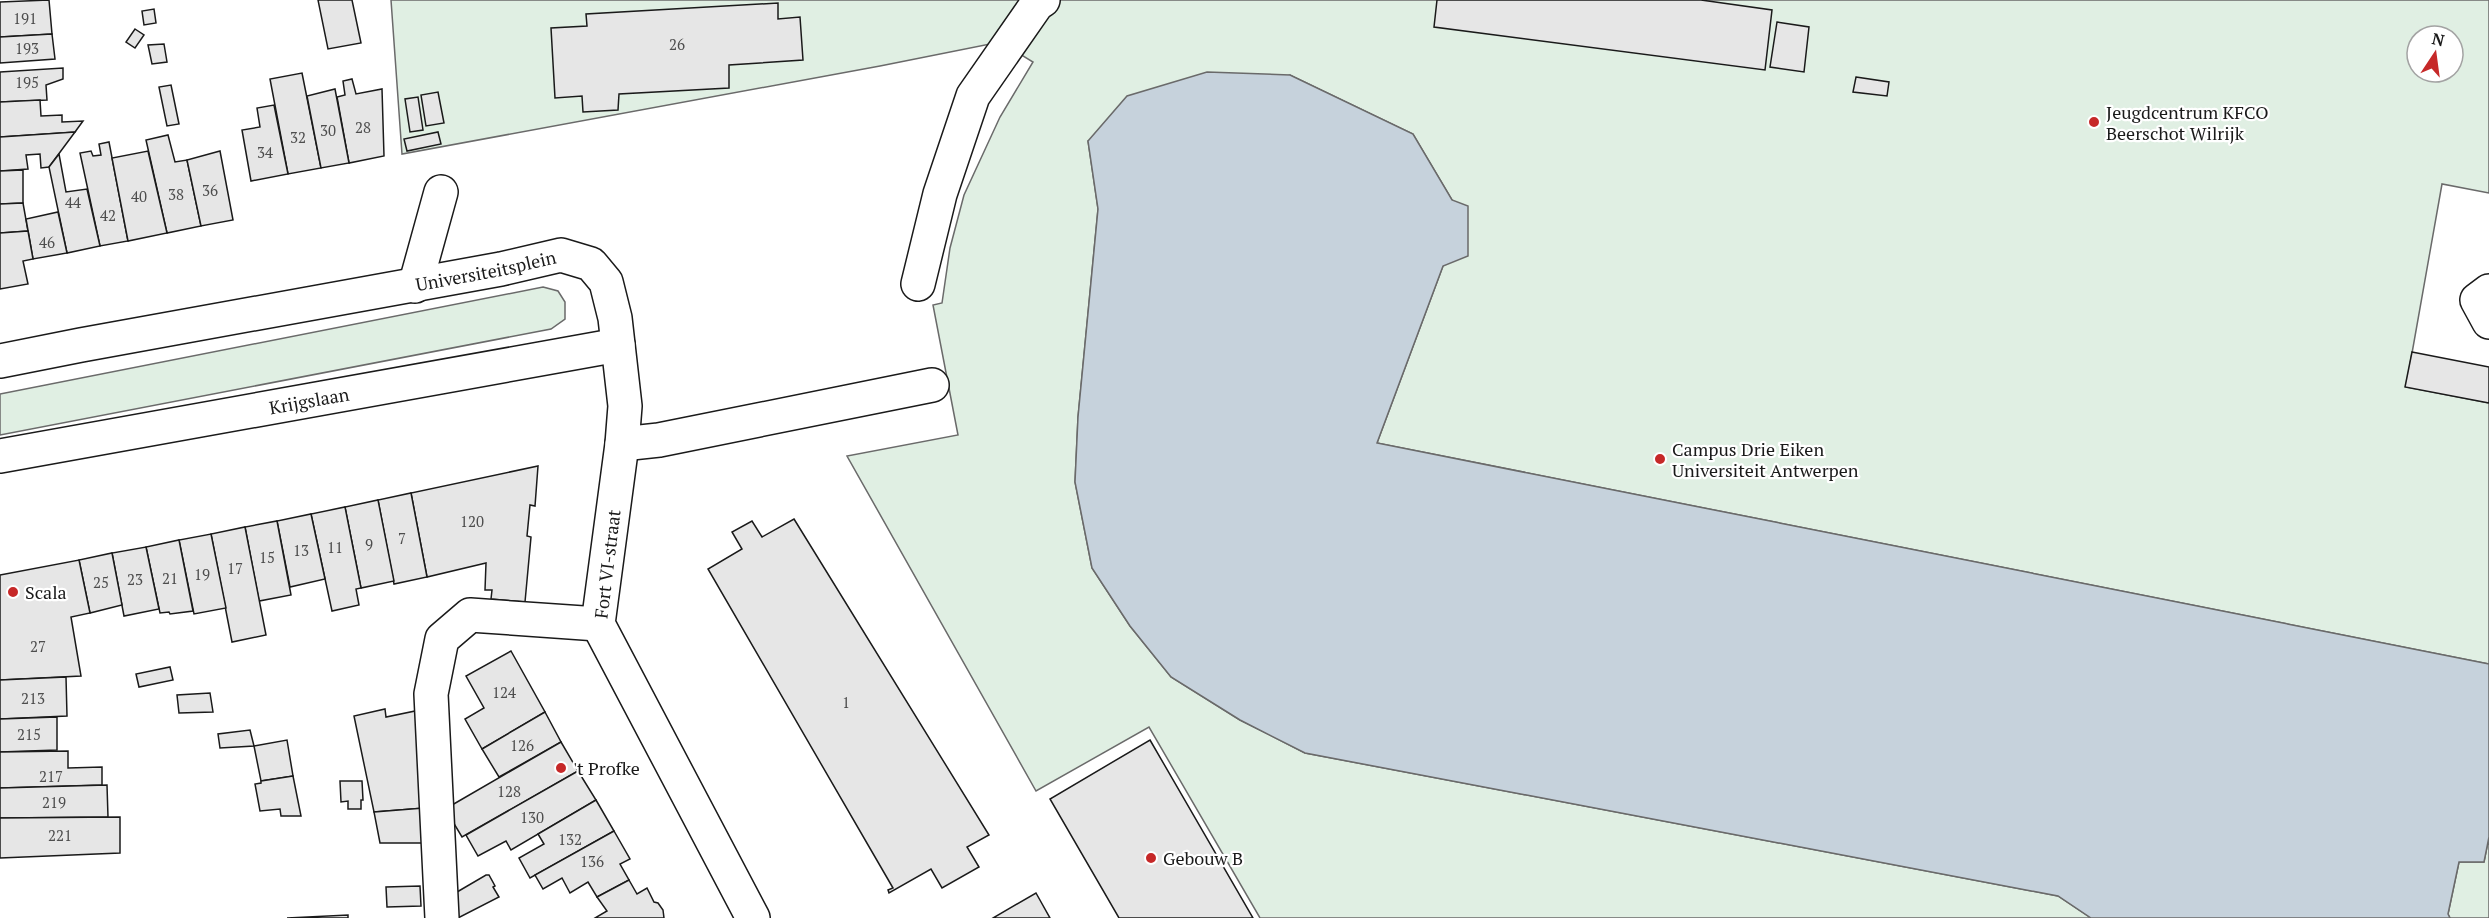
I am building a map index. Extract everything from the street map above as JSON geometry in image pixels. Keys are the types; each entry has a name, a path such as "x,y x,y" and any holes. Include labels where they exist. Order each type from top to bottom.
{"street":[{"path":"918,284 940,194 973,96 1037,4 1043,0"},
{"name":"Universiteitsplein","path":"441,192 415,286 561,255 591,264 606,282"},
{"name":"Fort VI-straat","path":"606,282 615,318 625,406 598,624 753,918"},
{"path":"0,362 93,342 415,286"},
{"path":"2489,291 2477,300 2489,322"},
{"name":"Krijgslaan","path":"0,456 618,345"},
{"path":"622,444 659,440 932,385"},
{"path":"442,918 431,694 442,639 470,615 598,624"}],"green space":[{"path":"391,0 2489,0 2489,193 2442,184 2406,387 2489,403 2489,664 1377,443 1443,266 1452,200 1413,134 1290,75 1088,141 1098,209 1078,417 1075,482 1092,568 1130,626 1171,677 1240,720 1305,753 2058,896 2091,918 1260,918 1149,727 1036,791 847,456 958,435 933,305 942,303 950,248 964,195 1000,117 1033,62 1000,42 402,154"},
{"path":"543,287 558,291 565,302 565,319 551,329 0,435 0,394"},
{"path":"2489,837 2489,918 2450,918 2448,914 2459,862 2484,862"}],"shaded area":[{"path":"1207,72 1290,75 1413,134 1452,200 1468,206 1468,256 1443,266 1377,443 2489,664 2489,837 2484,862 2459,862 2448,914 2450,918 2091,918 2058,896 1305,753 1240,720 1171,677 1130,626 1092,568 1075,482 1078,417 1098,209 1088,141 1127,96"}],"building":[{"path":"49,0 52,34 0,37 0,2"},
{"path":"318,0 352,0 361,43 328,49"},
{"path":"1437,0 1701,0 1772,10 1765,70 1434,27"},
{"path":"778,3 778,19 800,17 803,60 729,65 729,88 619,94 618,110 583,112 582,96 555,98 551,28 587,26 586,14"},
{"path":"154,9 156,23 144,25 142,11"},
{"path":"1777,22 1809,27 1804,72 1770,67"},
{"path":"135,29 144,35 135,48 126,42"},
{"path":"52,34 55,59 0,63 0,37"},
{"path":"164,44 167,62 152,64 148,45"},
{"path":"63,68 63,79 46,85 47,100 0,102 0,72"},
{"path":"302,73 321,168 288,174 270,79"},
{"path":"1856,77 1889,82 1887,96 1853,92"},
{"path":"352,79 356,94 382,89 384,156 349,163 337,97 345,95 343,81"},
{"path":"171,85 179,124 167,126 159,87"},
{"path":"335,89 349,163 321,168 307,96"},
{"path":"438,92 444,123 426,126 421,95"},
{"path":"418,97 423,130 410,132 405,99"},
{"path":"40,100 41,116 62,115 62,122 83,121 75,132 0,137 0,102"},
{"path":"274,105 288,174 251,181 242,130 260,127 257,108"},
{"path":"75,132 49,167 41,168 40,154 26,155 28,169 0,171 0,137"},
{"path":"438,132 441,144 407,151 404,139"},
{"path":"168,135 175,162 187,160 201,226 167,233 146,140"},
{"path":"109,142 128,241 100,246 80,153 91,151 93,156 101,155 99,144"},
{"path":"148,151 167,233 128,241 112,158"},
{"path":"220,151 233,220 201,226 187,160"},
{"path":"59,154 66,192 87,189 100,246 67,253 49,167"},
{"path":"23,170 23,203 0,204 0,171"},
{"path":"23,203 28,231 0,233 0,204"},
{"path":"58,212 67,253 33,259 26,219"},
{"path":"28,231 33,259 23,261 28,284 0,289 0,233"},
{"path":"2412,352 2489,367 2489,403 2405,387"},
{"path":"538,466 535,506 530,505 527,536 531,537 525,602 491,599 492,590 485,590 486,563 427,577 411,493"},
{"path":"411,493 427,577 394,584 378,500"},
{"path":"378,500 394,581 361,588 345,507"},
{"path":"345,507 361,588 356,589 359,605 332,611 311,514"},
{"path":"311,514 325,579 290,587 277,521"},
{"path":"794,519 989,835 967,847 979,867 942,888 931,869 889,893 888,890 893,888 708,569 742,549 732,532 752,521 762,537"},
{"path":"277,521 291,595 259,601 245,527"},
{"path":"245,527 266,635 232,642 211,534"},
{"path":"211,534 226,608 194,614 179,540"},
{"path":"179,540 193,611 160,613 146,547"},
{"path":"146,547 159,609 124,616 112,553"},
{"path":"112,553 122,605 90,613 79,560"},
{"path":"79,560 90,613 71,617 81,676 0,680 0,575"},
{"path":"511,651 545,712 482,749 465,719 484,708 466,676"},
{"path":"170,667 173,680 139,687 136,674"},
{"path":"66,677 67,716 0,719 0,680"},
{"path":"210,693 213,712 179,713 177,695"},
{"path":"385,709 386,717 420,710 424,808 374,812 354,716"},
{"path":"545,712 561,742 499,777 482,749"},
{"path":"57,717 57,750 0,752 0,719"},
{"path":"250,730 254,746 220,748 218,734"},
{"path":"287,740 293,776 261,781 254,746"},
{"name":"Gebouw B","path":"1150,740 1253,918 1119,918 1050,799"},
{"path":"561,742 578,771 462,837 453,822 452,805"},
{"path":"68,751 68,768 102,767 102,785 0,788 0,752"},
{"path":"578,771 596,800 511,850 506,841 478,856 466,835"},
{"path":"293,776 301,816 281,816 280,809 260,811 255,784"},
{"path":"340,781 362,781 361,809 348,809 348,801 341,802"},
{"path":"107,785 108,817 0,818 0,788"},
{"path":"596,800 614,831 530,878 519,858 544,844 538,834"},
{"path":"424,808 425,843 380,843 374,812"},
{"path":"120,817 120,853 0,858 0,818"},
{"path":"614,831 630,859 620,864 629,880 597,897 588,882 570,893 562,878 543,889 535,875"},
{"path":"489,875 499,897 458,918 457,892"},
{"path":"629,880 637,894 647,888 654,902 658,903 663,910 664,918 595,918 607,911 597,897"},
{"path":"420,886 421,906 387,907 386,887"},
{"path":"1036,893 1050,918 993,918"},
{"path":"348,915 348,918 287,918"}],"place":[{"name":"Jeugdcentrum KFCO Beerschot Wilrijk","path":"2094,122"},
{"name":"Campus Drie Eiken Universiteit Antwerpen","path":"1660,459"},
{"name":"Scala","path":"13,592"},
{"name":"'t Profke","path":"561,768"},
{"name":"Gebouw B","path":"1151,858"}]}
